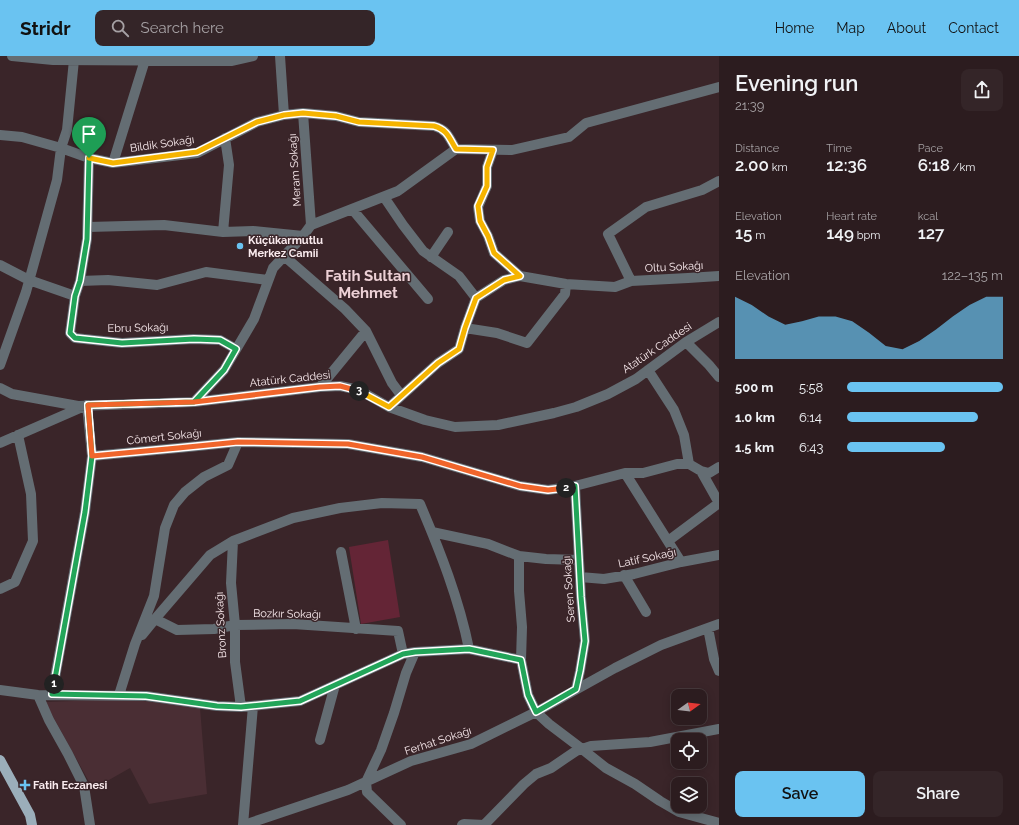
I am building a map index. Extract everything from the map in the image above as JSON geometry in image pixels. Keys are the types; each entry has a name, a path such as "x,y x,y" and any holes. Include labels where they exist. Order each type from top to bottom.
{"main road":[{"path":"0,760 30,815 32,825"}],"street":[{"path":"12,56 54,60 128,58 145,60 253,56"},
{"path":"280,56 284,115"},
{"path":"0,365 26,292 57,180 61,148 67,130 74,60"},
{"path":"113,163 145,60"},
{"path":"194,402 224,370 254,319 273,268 303,236 311,225 398,191 456,149 512,150 568,137 586,123 719,87"},
{"name":"Bildik Sokağı","path":"0,135 22,137 89,158 113,163 197,152 257,122 284,115 303,113 336,116 359,122 434,126 441,128 447,133 456,149"},
{"name":"Meram Sokağı","path":"303,113 311,225"},
{"path":"223,232 229,165 225,138"},
{"path":"493,150 487,167 487,186 478,206 480,221 488,236 494,253 520,276"},
{"name":"Ebru Sokağı","path":"89,158 87,239 80,281 75,296 70,333 75,338 122,343 194,339 220,340 236,349"},
{"path":"630,281 608,234 646,207 702,190 719,181"},
{"path":"384,197 403,226 423,251 459,276 476,298"},
{"path":"352,209 428,299"},
{"path":"88,227 164,225 223,232 253,231 303,236"},
{"path":"431,257 448,232"},
{"path":"284,256 345,309 366,331 392,383 402,396"},
{"path":"0,265 29,280 75,296"},
{"path":"80,281 108,280 157,285 206,272 268,280"},
{"path":"389,407 438,363 459,349 476,298 504,280 520,276"},
{"name":"Oltu Sokağı","path":"520,276 566,284 615,287 630,281 719,276"},
{"path":"465,328 497,333 527,344 565,294 566,284"},
{"name":"Atatürk Caddesi","path":"0,388 12,394 78,406 194,402 340,386 359,390 389,407 425,420 455,427 498,425 576,407 608,394 636,379 686,342 719,322"},
{"path":"320,387 366,331"},
{"path":"686,342 719,377"},
{"path":"648,370 674,410 684,435 689,464 709,473 719,467"},
{"path":"0,443 88,405 92,456 85,512 52,694"},
{"path":"0,589 15,582 33,540 31,494 18,435"},
{"path":"119,696 135,644 154,596 166,528 174,505 185,492 204,477 228,465 238,442"},
{"name":"Cömert Sokağı","path":"92,456 238,442 348,444 422,457 520,486 548,490 575,486 625,472 643,473 677,464 689,464"},
{"path":"668,541 719,503 702,471"},
{"path":"625,472 681,562"},
{"name":"Seren Sokağı","path":"575,486 585,641 576,689"},
{"path":"135,644 210,555 233,542 293,518 340,508 382,503 420,504 432,532 460,611 469,649"},
{"path":"432,532 488,544 519,556 579,560"},
{"name":"Bronz Sokağı","path":"233,542 231,583 235,625 235,662 241,707"},
{"path":"341,552 356,629"},
{"name":"Latif Sokağı","path":"580,577 604,579 719,555"},
{"path":"519,556 519,591 522,627 521,660 528,695 536,712 549,724 606,768 635,784 660,801 680,812 719,823"},
{"path":"624,575 646,612"},
{"name":"Bozkır Sokağı","path":"155,619 177,630 214,629 235,625 292,624 398,631 403,654"},
{"name":"Ferhat Sokağı","path":"244,825 348,790 411,761 471,744 536,712 615,668 661,645 719,624"},
{"path":"708,628 714,659 719,670"},
{"path":"0,689 38,694 146,696 217,706 241,707 300,701 403,654 469,649 521,660"},
{"path":"401,825 367,792 366,782 381,750 406,673 415,652"},
{"path":"320,740 335,685"},
{"path":"38,694 49,720 84,786 90,825"},
{"path":"244,825 253,706"},
{"path":"462,825 485,825 524,784 536,774 551,768 576,751 591,746 650,742 719,729"}],"shaded area":[{"path":"388,540 400,617 361,624 349,547"},
{"path":"128,699 200,708 207,794 149,804 130,768 93,789 45,702"}],"place":[{"name":"Küçükarmutlu Merkez Camii","path":"240,246"},
{"name":"Fatih Eczanesi","path":"25,785"}],"district":[{"name":"Fatih Sultan Mehmet","path":"368,284"}],"route":[{"path":"89,158 87,239 80,281 75,296 70,333 75,338 122,343 194,339 220,340 236,349 224,370 194,402 88,405 92,456 85,512 52,694 146,696 217,706 241,707 300,701 403,654 469,649 521,660 528,695 536,712 576,689 585,641 575,486 548,490 520,486 422,457 348,444 238,442 92,456 88,405 141,404 194,402 340,386 359,390 389,407 438,363 459,349 476,298 504,280 520,276 494,253 488,236 480,221 478,206 487,186 487,167 493,150 456,149 447,133 441,128 434,126 359,122 336,116 303,113 284,115 257,122 197,152 113,163 89,158"}]}
